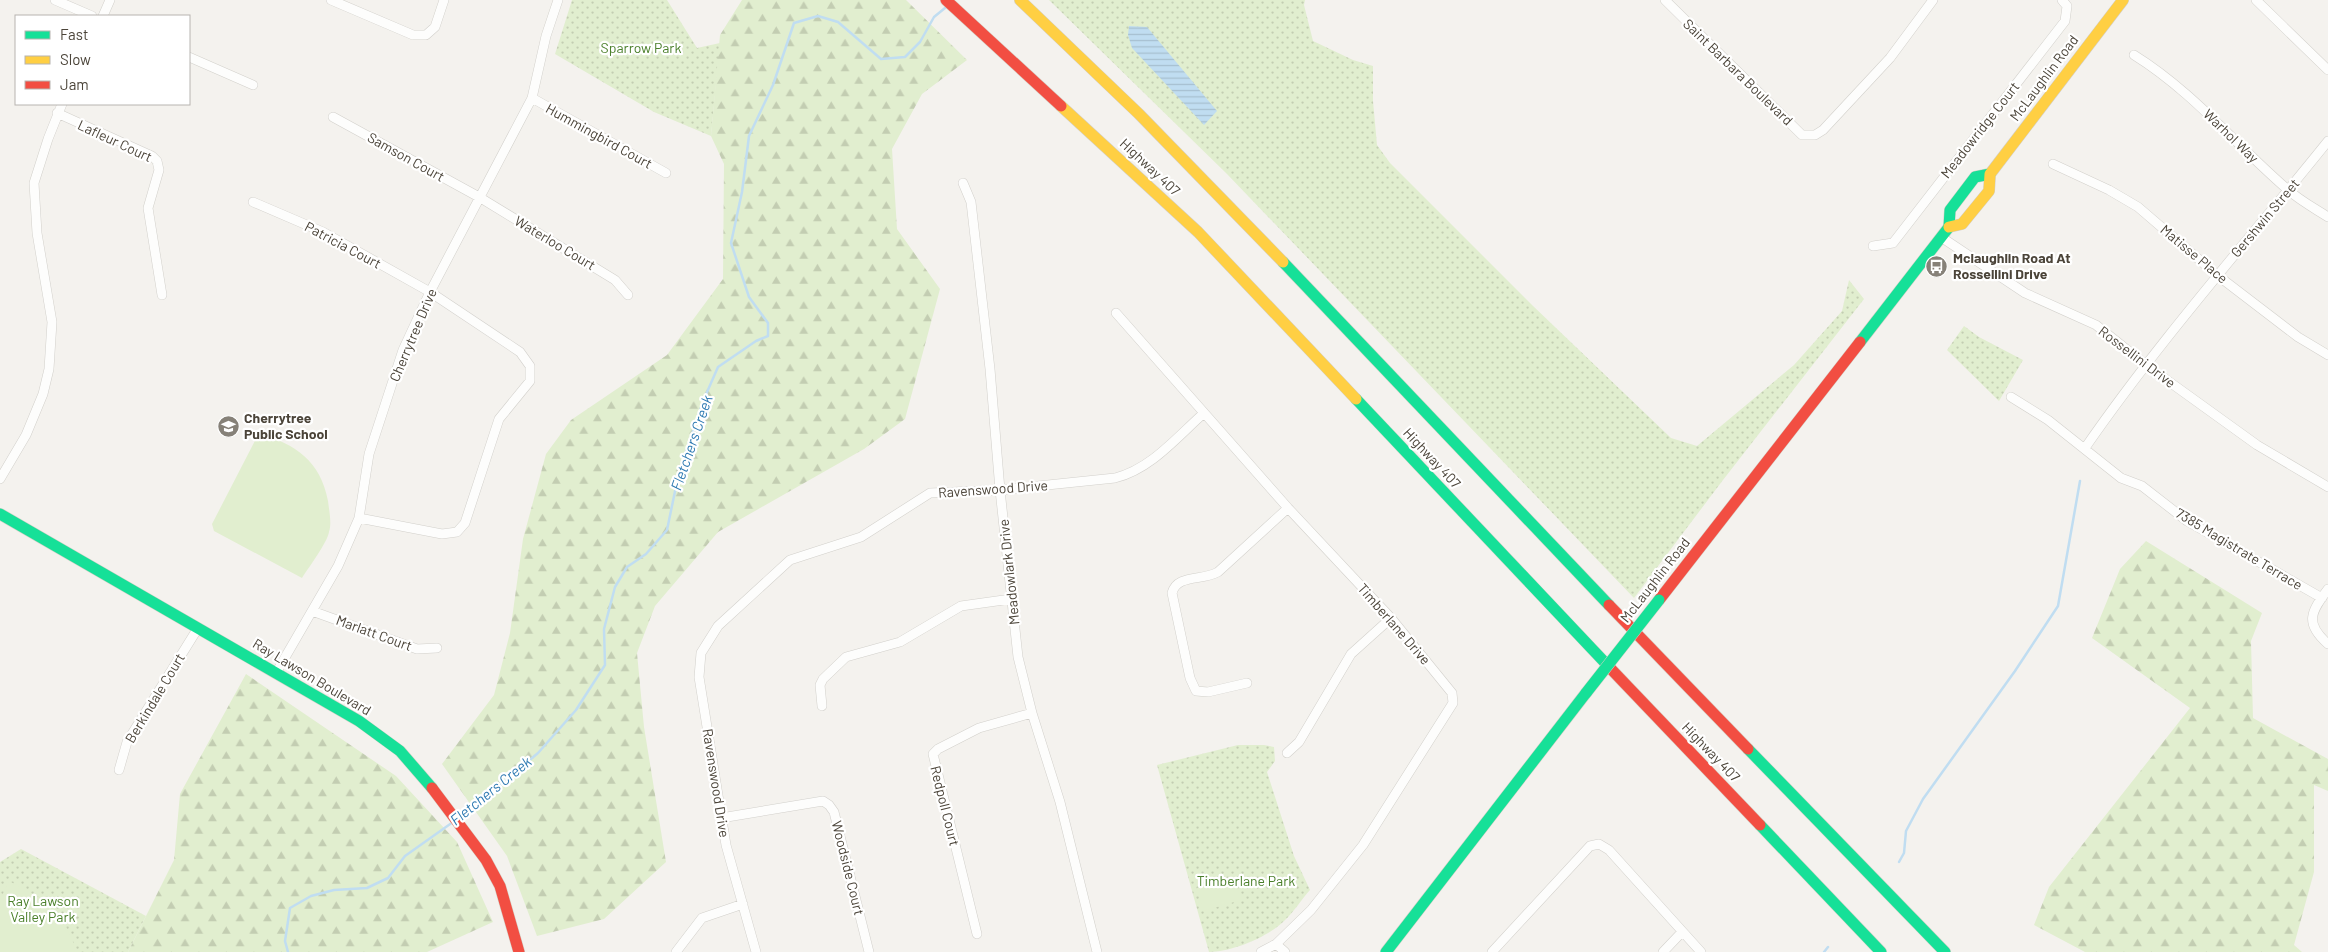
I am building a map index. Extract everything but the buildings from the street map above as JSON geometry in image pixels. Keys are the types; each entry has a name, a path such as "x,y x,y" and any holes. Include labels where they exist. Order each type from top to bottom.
{"main road":[{"name":"Highway 407","path":"946,0 1198,232 1572,629 1881,952"},
{"name":"Highway 407","path":"1020,0 1160,135 1358,340 1574,569 1945,952"},
{"name":"McLaughlin Road","path":"1949,227 1962,224 1989,190 1990,174 2124,0"},
{"name":"McLaughlin Road","path":"1386,952 1949,227 1950,210 1975,178 1990,174"},
{"name":"Ray Lawson Boulevard","path":"0,514 276,672 359,721 388,742 423,775 445,802 486,860 500,886 519,952"},
{"path":"1918,924 1958,952"}],"street":[{"path":"55,0 90,15"},
{"path":"103,15 110,0"},
{"path":"331,0 413,35 426,35 435,27 444,0"},
{"name":"Cherrytree Drive","path":"276,672 338,566 359,518 370,454 403,350 430,292 532,98 546,36 558,0"},
{"name":"Saint Barbara Boulevard","path":"1664,0 1802,134 1815,135 1823,130 1890,58 1933,0"},
{"name":"Meadowridge Court","path":"1873,246 1892,242 2065,21 2067,6 2062,0"},
{"path":"2256,0 2328,70"},
{"name":"Warhol Way","path":"2134,55 2159,71 2191,96 2288,191 2328,217"},
{"path":"190,57 253,84"},
{"name":"Hummingbird Court","path":"532,98 666,173"},
{"path":"0,479 26,435 44,394 49,369 52,322 37,233 34,183 57,113 61,105"},
{"name":"Lafleur Court","path":"57,113 152,156 157,161 159,170 148,208 162,295"},
{"name":"Samson Court","path":"333,117 479,197"},
{"name":"Gershwin Street","path":"2146,365 2217,275 2328,141"},
{"name":"Matisse Place","path":"2054,164 2109,190 2138,207 2217,275 2298,338 2328,355"},
{"name":"Meadowlark Drive","path":"964,183 971,202 990,369 1000,490 1018,657 1032,713 1060,802 1097,952"},
{"name":"Waterloo Court","path":"479,197 614,280 628,295"},
{"name":"Patricia Court","path":"253,202 323,232 430,292 520,352 530,366 530,381 499,419 465,523 457,532 442,534 359,518"},
{"name":"Rossellini Drive","path":"1941,237 2025,293 2096,325 2146,365 2257,445 2328,487"},
{"name":"Timberlane Drive","path":"1116,313 1288,508 1391,618 1452,693 1453,703 1363,845 1316,905 1276,944 1261,952"},
{"path":"2085,448 2146,365"},
{"name":"7385 Magistrate Terrace","path":"2011,397 2048,420 2122,478 2142,486 2187,522 2322,598"},
{"name":"Ravenswood Drive","path":"756,952 726,845 698,677 701,653 718,626 790,560 861,537 930,493 1000,490 1115,478 1132,473 1148,463 1204,413"},
{"path":"1248,683 1208,692 1196,690 1190,678 1172,593 1174,586 1180,582 1203,578 1218,572 1288,508"},
{"path":"2328,589 2315,607 2312,622 2316,633 2328,644"},
{"path":"822,706 820,685 823,679 846,657 900,642 961,606 1011,599"},
{"name":"Marlatt Court","path":"312,611 417,649 437,648"},
{"path":"1288,754 1299,742 1351,654 1391,618"},
{"name":"Berkindale Court","path":"119,770 127,742 198,628"},
{"name":"Redpoll Court","path":"977,934 933,754 938,749 979,728 1032,713"},
{"name":"Woodside Court","path":"721,818 823,801 829,805 834,812 869,952"},
{"path":"1492,952 1590,846 1599,844 1609,850 1701,952"},
{"path":"676,952 702,918 743,904"},
{"path":"1663,952 1682,932"},
{"path":"1276,944 1285,952"}],"green space":[{"name":"Sparrow Park","path":"572,0 667,0 697,48 720,43 711,136 654,112 555,54"},
{"path":"742,0 906,0 967,60 922,94 892,149 897,229 940,289 905,419 864,449 718,532 655,606 637,653 644,727 666,862 604,919 537,936 507,856 442,764 494,695 510,633 523,539 546,454 571,420 667,355 723,279 724,164 711,136 720,35"},
{"path":"1049,0 1305,0 1304,5 1313,41 1353,60 1373,66 1373,101 1377,145 1390,163 1532,305 1671,438 1697,446 1794,365 1842,311 1849,280 1864,299 1634,598 1227,174"},
{"path":"1964,326 1979,337 2023,360 1999,401 1947,350"},
{"path":"259,433 284,443 304,456 319,475 324,487 330,516 328,537 302,578 214,531 212,524"},
{"path":"2146,541 2262,613 2251,641 2253,718 2328,759 2328,791 2314,785 2314,872 2294,945 2302,952 2085,952 2034,925 2049,887 2190,708 2092,638 2120,569"},
{"path":"246,674 396,776 457,842 493,922 427,952 128,952 174,860 180,794"},
{"name":"Timberlane Park","path":"1238,745 1274,747 1275,761 1267,772 1294,856 1310,890 1288,917 1269,933 1249,943 1209,952 1157,765"},
{"name":"Ray Lawson Valley Park","path":"21,849 146,916 128,952 0,952 0,862"},
{"path":"1235,878 1241,900 1203,911 1197,888"},
{"path":"9,881 44,900 60,914 75,946 75,952 0,952 0,900"}],"water":[{"path":"1129,26 1147,27 1217,111 1204,125 1132,48 1128,35"}],"waterway":[{"name":"Fletchers Creek","path":"459,817 480,802 538,753 576,710 605,665 604,629 615,587 627,567 646,554 667,530 679,472 704,399 718,367 756,341 768,336 768,323 749,297 731,243 742,192 749,136 773,85 794,23 818,16 838,22 881,59 905,57 920,42 934,17 945,8"},
{"path":"1899,862 1904,853 1906,831 1923,799 2015,671 2058,606 2080,481"},
{"name":"Fletchers Creek","path":"288,952 285,941 290,908 311,896 334,890 367,888 388,878 405,856 453,822"},
{"path":"1824,952 1828,947"}],"traffic: fast":[{"path":"1860,342 1949,227 1950,210 1975,177 1990,174"},
{"path":"1283,262 1609,605"},
{"path":"1356,399 1611,669"},
{"path":"0,514 359,721 400,751 432,788"},
{"path":"1586,693 1659,600"},
{"path":"1386,952 1586,693"},
{"path":"1748,749 1945,952"},
{"path":"1760,825 1881,952"}],"traffic: slow":[{"path":"1020,0 1139,114 1283,262"},
{"path":"1949,227 1962,224 1989,191 1990,174 2123,0"},
{"path":"1061,106 1198,232 1356,399"}],"traffic: jam":[{"path":"946,0 1061,106"},
{"path":"1659,600 1860,342"},
{"path":"1609,605 1748,749"},
{"path":"1611,669 1760,825"},
{"path":"432,788 486,860 500,886 519,952"}],"place":[{"name":"Mclaughlin Road At Rossellini Drive","path":"1937,266"},
{"name":"Cherrytree Public School","path":"228,426"}]}
